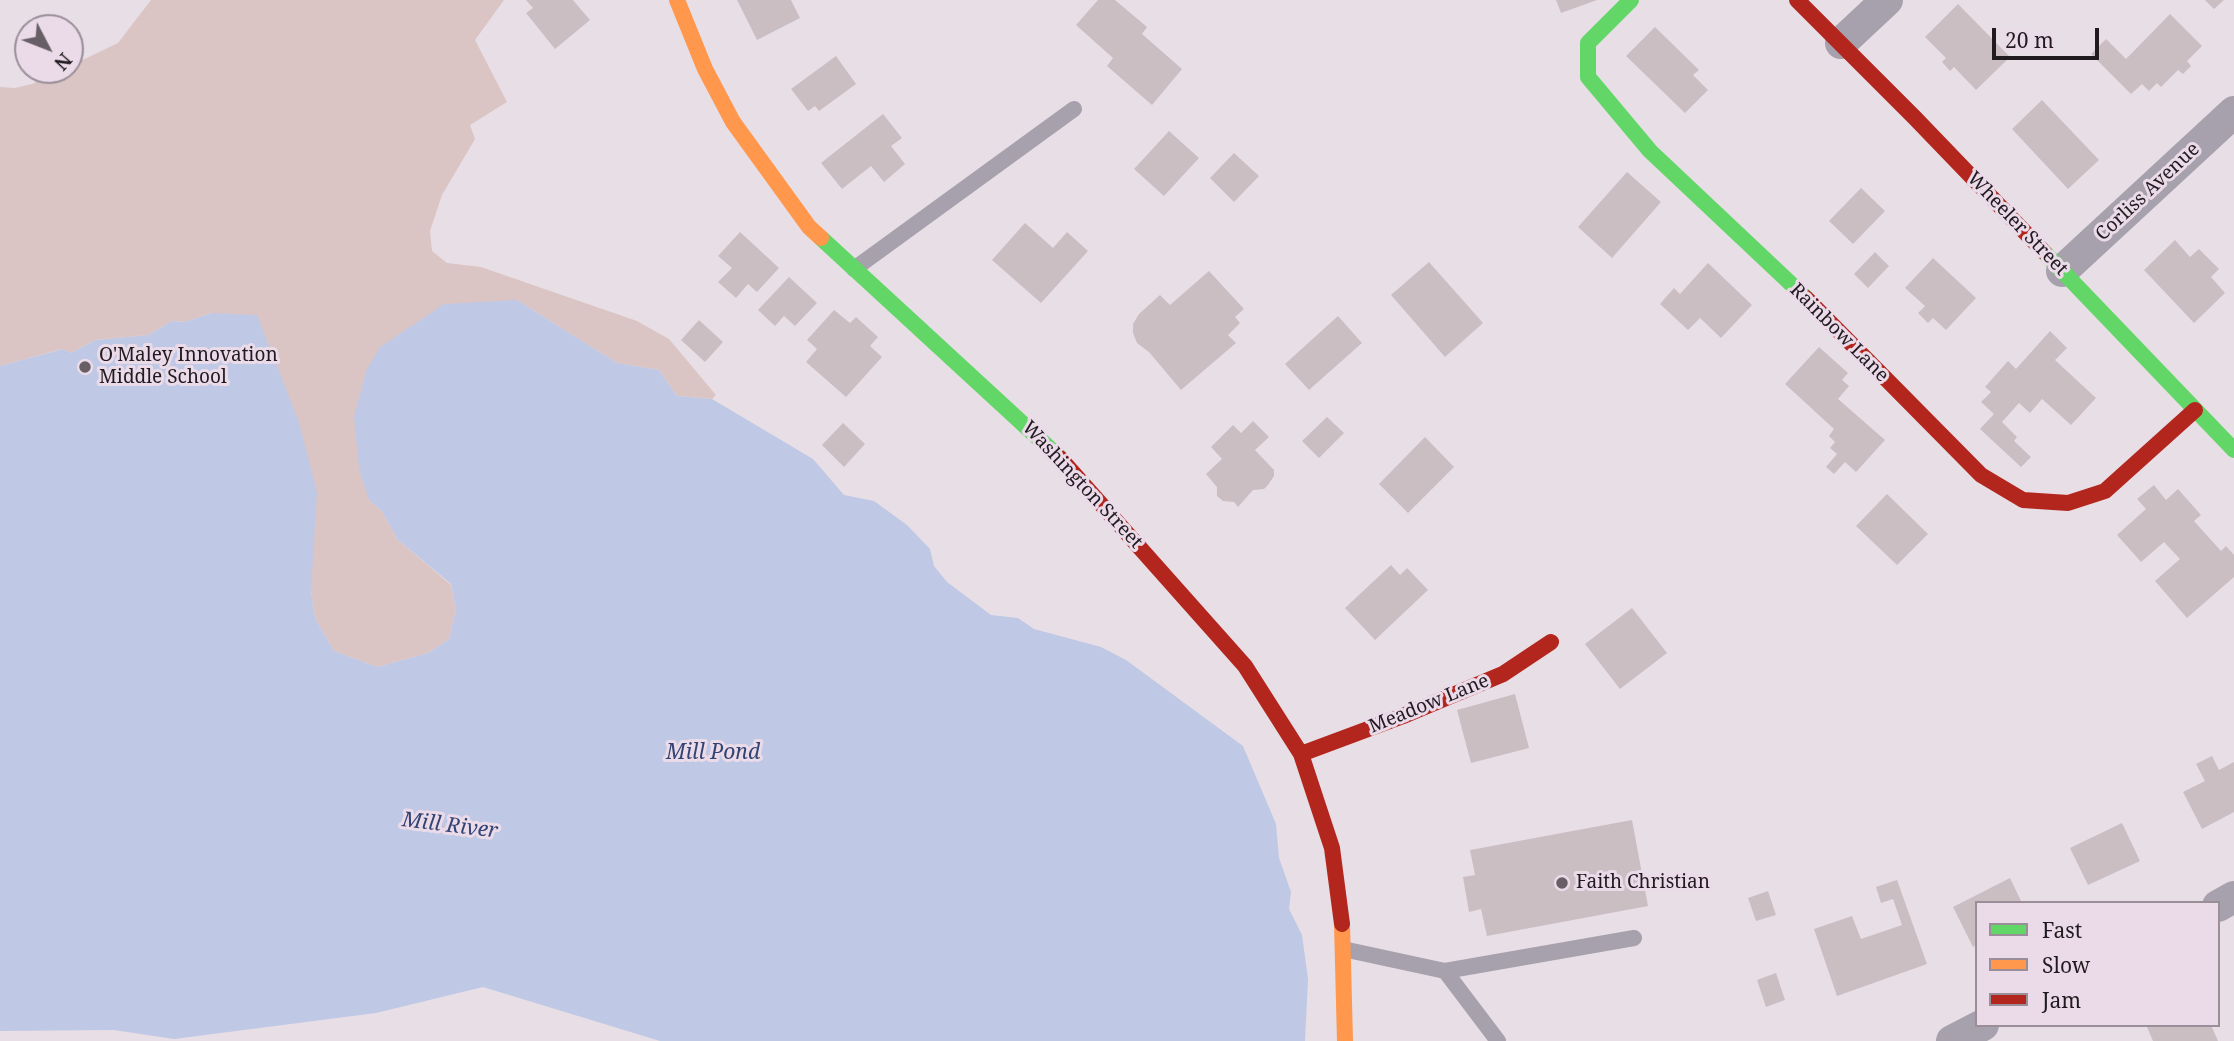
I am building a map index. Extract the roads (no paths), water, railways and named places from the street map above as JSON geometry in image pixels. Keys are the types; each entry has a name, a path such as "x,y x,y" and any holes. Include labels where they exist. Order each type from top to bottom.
{"street":[{"name":"Washington Street","path":"677,0 705,69 733,122 809,227 1062,460 1245,666 1301,754 1332,848 1342,917 1346,1041"},
{"name":"Rainbow Lane","path":"1631,0 1587,43 1588,77 1650,151 1800,292 1981,475 2023,499 2068,503 2105,491 2195,410"},
{"name":"Wheeler Street","path":"1797,0 2234,450"},
{"path":"1840,43 1887,0"},
{"name":"Corliss Avenue","path":"2062,271 2234,113"},
{"name":"Meadow Lane","path":"1301,754 1403,716 1503,674 1551,642"},
{"path":"1952,1041 1979,1027"}],"lane":[{"path":"854,270 1074,109"},
{"path":"1343,949 1445,971 1634,938"},
{"path":"1445,971 1498,1041"}],"water":[{"name":"Mill Pond","path":"517,300 617,363 659,370 677,396 712,399 813,459 844,495 874,501 907,525 930,549 934,566 947,582 991,615 1018,618 1034,629 1101,647 1126,660 1243,746 1276,824 1279,858 1291,892 1289,909 1302,935 1308,979 1305,1041 660,1041 483,987 376,1013 174,1039 114,1030 0,1031 0,366 63,349 71,353 96,340 148,335 172,321 185,322 212,313 257,315 299,422 317,492 311,590 315,618 334,651 377,667 428,653 449,639 456,609 451,584 397,539 382,511 369,500 359,469 354,417 366,371 380,347 444,304"}],"place":[{"name":"O'Maley Innovation Middle School","path":"85,367"},
{"name":"Faith Christian","path":"1562,883"}],"water label":[{"name":"Mill River","path":"450,826"}]}
